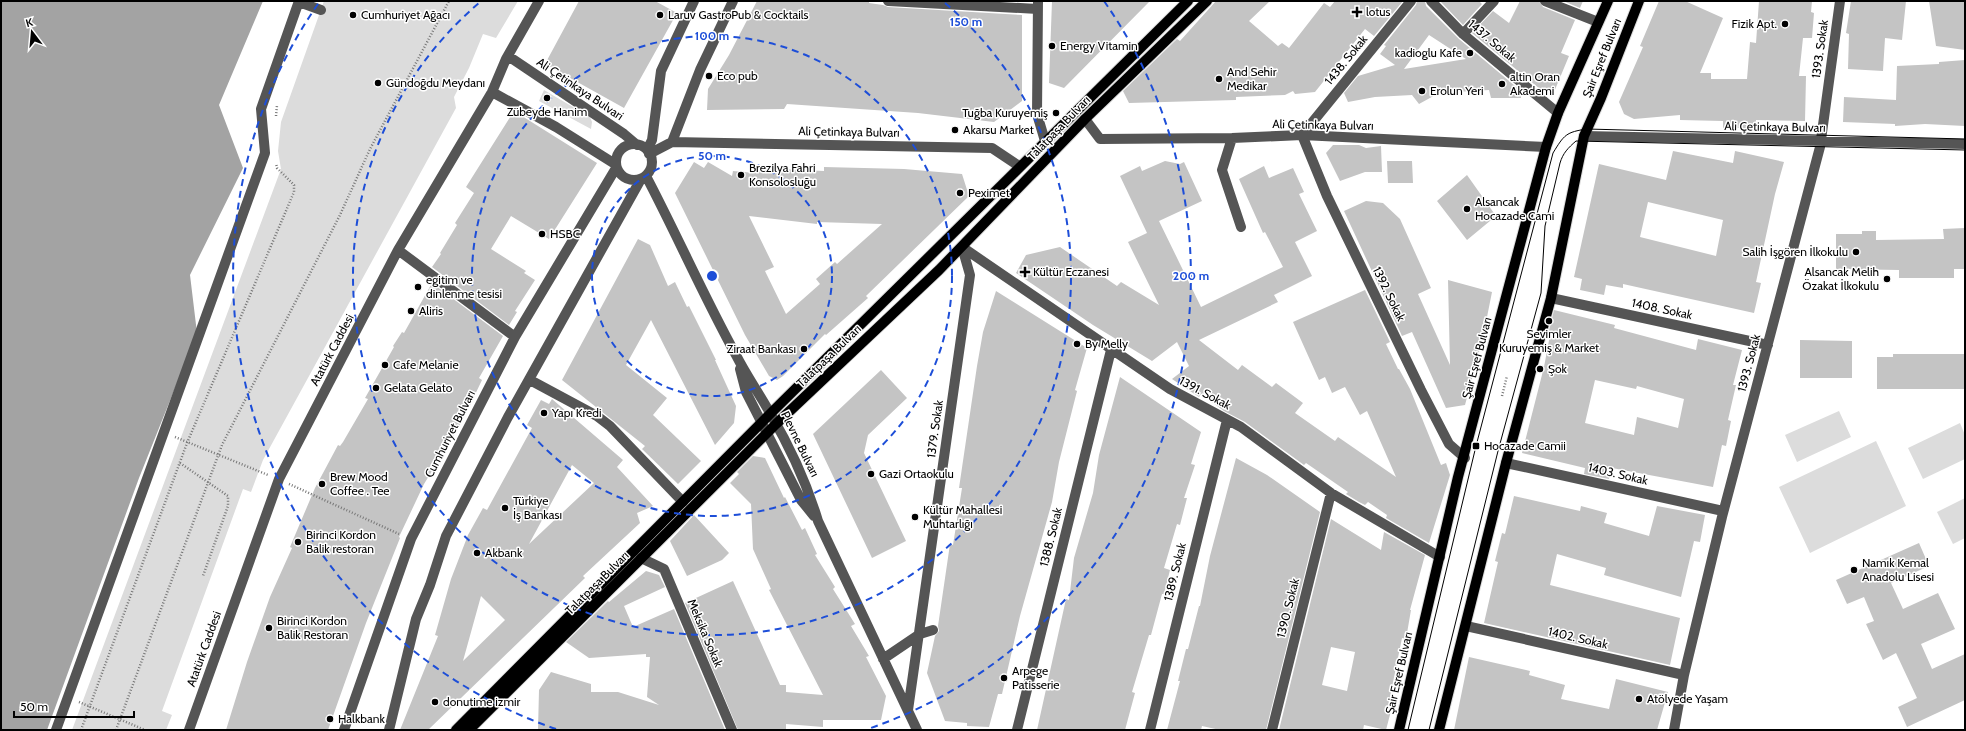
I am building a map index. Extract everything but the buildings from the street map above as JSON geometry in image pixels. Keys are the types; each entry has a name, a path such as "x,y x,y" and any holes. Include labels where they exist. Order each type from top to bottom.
{"main road":[{"name":"Talatpaşa Bulvarı","path":"456,730 1019,166 1188,1"},
{"name":"Talatpaşa Bulvarı","path":"469,730 776,424 962,247 1085,119 1207,1"},
{"name":"Şair Eşref Bulvarı","path":"1399,730 1458,477 1546,147 1558,113 1608,1"},
{"name":"Şair Eşref Bulvarı","path":"1439,730 1506,463 1551,298 1584,136 1601,98 1639,1"}],"street":[{"name":"Atatürk Caddesi","path":"189,730 279,479 398,250 492,92 508,56 539,1"},
{"path":"648,152 652,140 661,71 694,1"},
{"path":"648,152 672,142 700,70 733,1"},
{"path":"888,1 1038,5 1037,114 1045,141"},
{"name":"1438. Sokak","path":"1302,135 1411,1"},
{"name":"1437. Sokak","path":"1431,1 1463,34 1558,113"},
{"path":"1463,34 1494,1"},
{"path":"1545,1 1598,22"},
{"name":"1393. Sokak","path":"1674,730 1684,675 1724,511 1821,141 1840,1"},
{"path":"56,730 265,153 260,109 299,2 321,10"},
{"name":"Ali Çetinkaya Bulvari","path":"508,56 637,144"},
{"path":"492,92 556,127 616,166 623,178 635,181 643,178"},
{"name":"Ali Çetinkaya Bulvarı","path":"1085,119 1100,139 1232,138 1302,135 1546,147"},
{"name":"1392. Sokak","path":"1302,135 1327,196 1421,390 1450,444 1464,458"},
{"name":"Ali Çetinkaya Bulvarı","path":"1584,136 1965,144"},
{"path":"1232,138 1222,170 1241,227"},
{"name":"Ali Çetinkaya Bulvarı","path":"672,142 992,148 1019,166"},
{"path":"389,730 416,619 446,536 530,380 652,163 648,152 637,144 626,146 621,149 618,154 616,166"},
{"name":"Cumhuriyet Bulvarı","path":"344,730 411,539 515,338 616,166"},
{"name":"Plevne Bulvarı","path":"643,178 674,231 705,298 736,357 771,413 809,492 818,521 917,730"},
{"name":"1391. Sokak","path":"962,247 1110,350 1170,389 1241,427 1331,493 1440,557"},
{"name":"1379. Sokak","path":"908,710 970,276 962,247"},
{"path":"398,250 515,338"},
{"name":"1408. Sokak","path":"1551,298 1768,345"},
{"name":"1388. Sokak","path":"1017,730 1110,350"},
{"path":"736,357 746,392 801,500 818,521"},
{"path":"530,380 597,416 610,426 683,502"},
{"name":"1389. Sokak","path":"1150,730 1227,420"},
{"name":"1403. Sokak","path":"1506,463 1724,511"},
{"name":"1390. Sokak","path":"1272,730 1331,493"},
{"name":"Meksika Sokak","path":"641,558 664,569 732,730"},
{"name":"1402. Sokak","path":"1466,626 1684,675"},
{"path":"883,659 920,634 933,630"}],"path":[{"path":"116,730 222,445 340,215 370,149 449,1"},
{"path":"276,119 278,98"},
{"path":"81,730 180,463 294,192 294,185 277,168 275,161 265,153"},
{"path":"1502,396 1507,376"},
{"path":"180,463 228,496 228,506 203,576"},
{"path":"67,698 145,730"}],"shaded area":[{"path":"1,1 263,1 219,105 243,168 190,275 197,333 139,478 47,730 1,730"},
{"path":"324,1 518,1 496,38 483,34 469,68 454,97 456,108 263,460 251,492 243,489 162,711 172,715 166,730 72,730 281,169 278,151 281,122"},
{"path":"544,90 590,117 592,122 591,129 539,101"},
{"path":"1839,411 1851,437 1797,462 1785,435"},
{"path":"1960,423 1965,435 1965,459 1923,479 1908,448"},
{"path":"1876,441 1906,506 1810,553 1779,487"},
{"path":"1965,498 1965,538 1953,544 1937,512"}],"tram line":[{"path":"1408,730 1476,446 1553,153 1563,138 1574,131 1587,129 1965,139"},
{"path":"1429,730 1498,451 1541,293 1545,226 1560,163 1568,148 1576,141 1965,150"}],"place":[{"name":"lotus","path":"1357,12"},
{"name":"Cumhuriyet Ağacı","path":"353,15"},
{"name":"Laruv GastroPub & Cocktails","path":"660,15"},
{"name":"Fizik Apt.","path":"1785,24"},
{"name":"Energy Vitamin","path":"1052,46"},
{"name":"kadioglu Kafe","path":"1470,53"},
{"name":"Eco pub","path":"709,76"},
{"name":"And Sehir Medikar","path":"1219,79"},
{"name":"Gündoğdu Meydanı","path":"378,83"},
{"name":"altin Oran Akademi","path":"1502,84"},
{"name":"Erolun Yeri","path":"1422,91"},
{"name":"Zübeyde Hanim","path":"547,98"},
{"name":"Tuğba Kuruyemiş","path":"1056,113"},
{"name":"Akarsu Market","path":"955,130"},
{"name":"Brezilya Fahri Konsolosluğu","path":"741,175"},
{"name":"Peximet","path":"960,193"},
{"name":"Alsancak Hocazade Cami","path":"1467,209"},
{"name":"HSBC","path":"542,234"},
{"name":"Salih İşgören İlkokulu","path":"1856,252"},
{"name":"Kültür Eczanesi","path":"1025,272"},
{"name":"Alsancak Melih Özakat İlkokulu","path":"1887,279"},
{"name":"egitim ve dinlenme tesisi","path":"418,287"},
{"name":"Aliris","path":"411,311"},
{"name":"Sevimler Kuruyemiş & Market","path":"1549,321"},
{"name":"By Melly","path":"1077,344"},
{"name":"Ziraat Bankası","path":"804,349"},
{"name":"Cafe Melanie","path":"385,365"},
{"name":"Şok","path":"1540,369"},
{"name":"Gelata Gelato","path":"376,388"},
{"name":"Yapı Kredi","path":"544,413"},
{"name":"Hocazade Camii","path":"1476,446"},
{"name":"Gazi Ortaokulu","path":"871,474"},
{"name":"Brew Mood Coffee . Tee","path":"322,484"},
{"name":"Türkiye İş Bankası","path":"505,508"},
{"name":"Kültür Mahallesi Muhtarlığı","path":"915,517"},
{"name":"Birinci Kordon Balik restoran","path":"298,542"},
{"name":"Akbank","path":"477,553"},
{"name":"Namık Kemal Anadolu Lisesi","path":"1854,570"},
{"name":"Birinci Kordon Balik Restoran","path":"269,628"},
{"name":"Arpege Patisserie","path":"1004,678"},
{"name":"Atölyede Yaşam","path":"1639,699"},
{"name":"donutime izmir","path":"435,702"},
{"name":"Halkbank","path":"330,719"}]}
